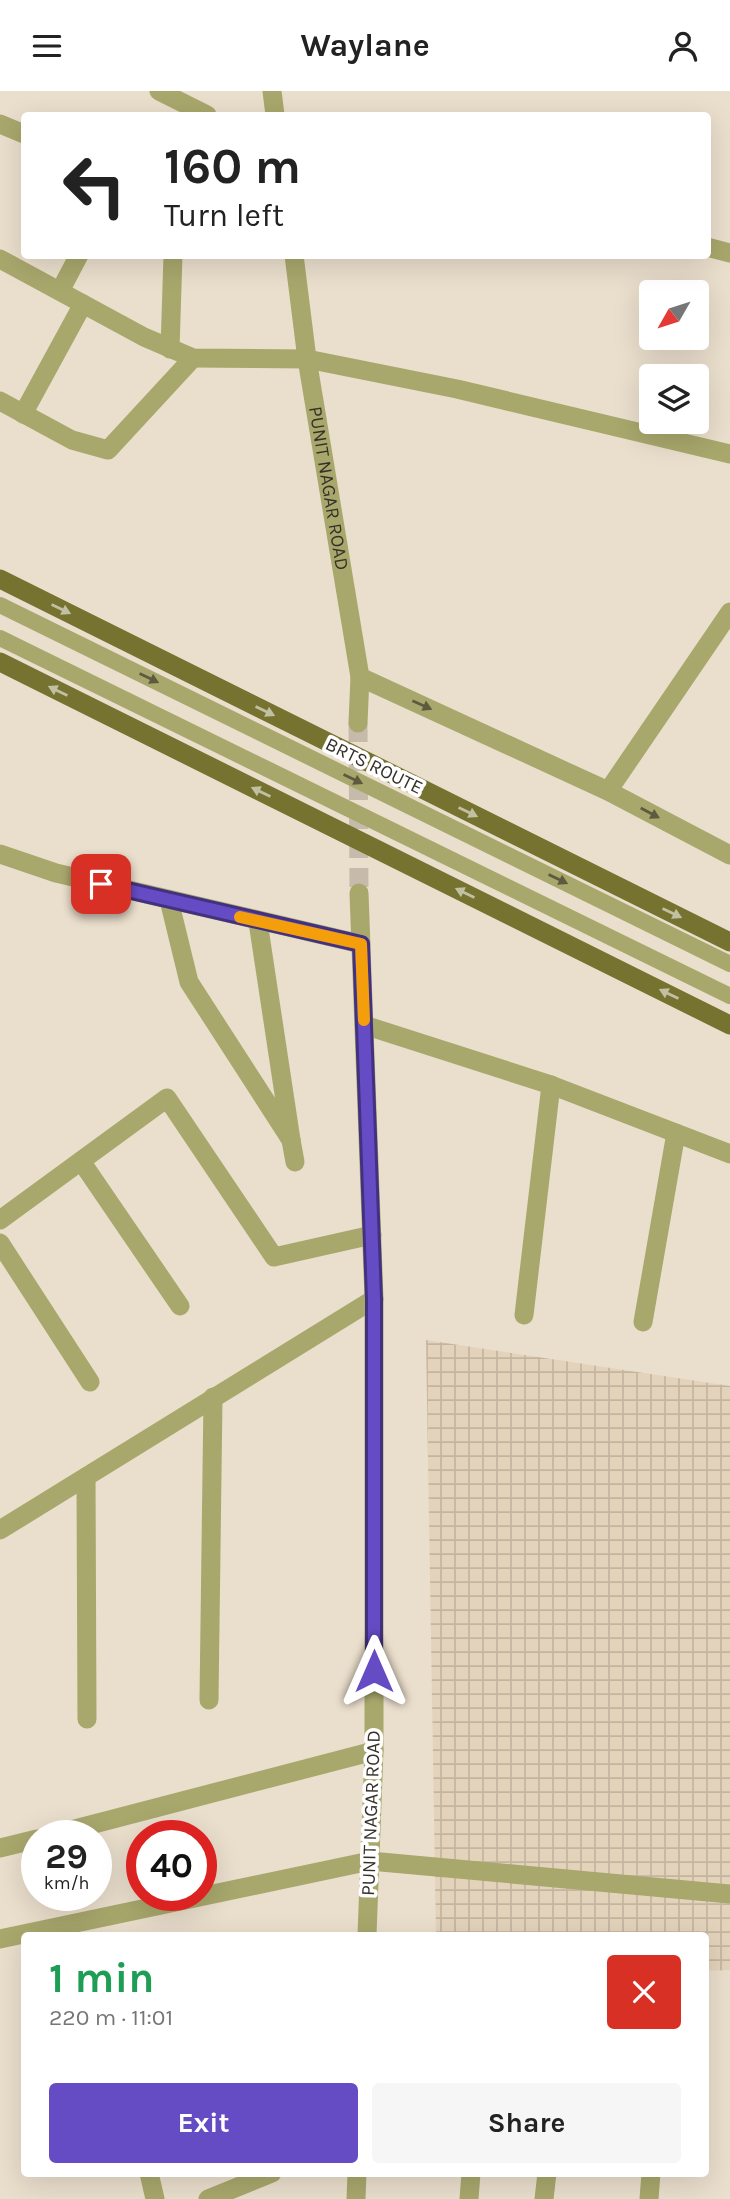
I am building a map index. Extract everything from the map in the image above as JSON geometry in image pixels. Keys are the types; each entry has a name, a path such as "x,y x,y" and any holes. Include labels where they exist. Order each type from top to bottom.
{"main road":[{"path":"0,579 730,942"},
{"path":"0,662 730,1025"}],"street":[{"path":"159,91 200,112"},
{"path":"272,91 275,112"},
{"path":"0,124 21,133"},
{"path":"711,248 730,253"},
{"path":"0,259 144,337 192,358 307,359 457,389 730,454"},
{"path":"60,291 77,259"},
{"path":"170,349 173,259"},
{"name":"PUNIT NAGAR ROAD","path":"294,259 307,359 360,677 358,723"},
{"path":"23,414 83,304"},
{"path":"0,401 72,440 108,450 192,358"},
{"path":"608,791 730,612"},
{"path":"360,677 608,791 730,855"},
{"path":"0,854 55,873 361,944"},
{"name":"PUNIT NAGAR ROAD","path":"359,893 374,1299 374,1751 367,1932"},
{"path":"169,900 189,982 291,1140"},
{"path":"258,922 295,1162"},
{"path":"364,1025 551,1085 730,1154"},
{"path":"524,1315 551,1085"},
{"path":"0,1220 167,1098 274,1257 372,1235"},
{"path":"643,1322 676,1133"},
{"path":"81,1161 180,1306"},
{"path":"0,1243 90,1382"},
{"path":"0,1530 374,1299"},
{"path":"209,1700 213,1398"},
{"path":"86,1476 87,1719"},
{"path":"109,1820 374,1751"},
{"path":"0,1848 21,1843"},
{"path":"59,1932 92,1928 370,1861 730,1894"},
{"path":"0,1939 21,1936"},
{"path":"150,2177 155,2199"},
{"path":"208,2199 262,2177"},
{"path":"356,2199 357,2177"},
{"path":"468,2199 471,2177"},
{"path":"544,2199 547,2177"},
{"path":"649,2199 651,2177"}],"lane":[{"name":"BRTS ROUTE","path":"0,605 730,964"},
{"path":"0,638 730,996"}],"shaded area":[{"path":"426,1340 730,1386 730,1970 709,1971 709,1932 436,1932"}],"tunnel":[{"path":"358,723 359,893"}],"slow traffic":[{"path":"240,917 361,944 364,1020"}],"route":[{"path":"101,884 361,944 374,1299 374,1671"}]}
